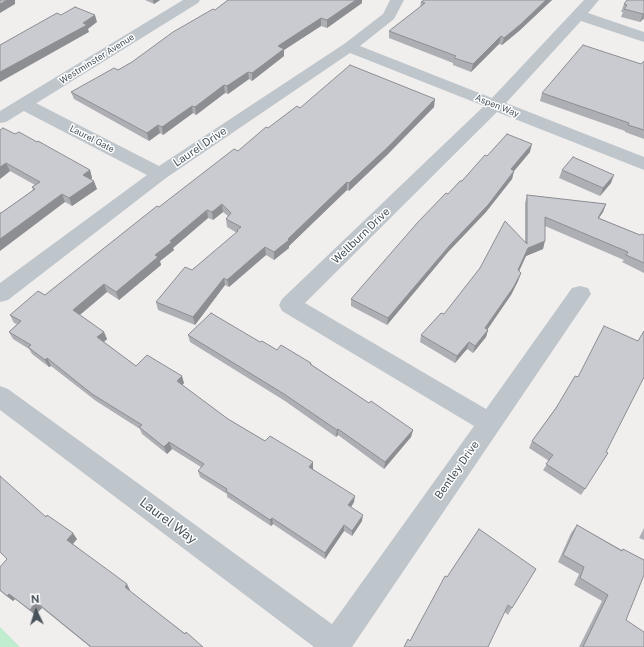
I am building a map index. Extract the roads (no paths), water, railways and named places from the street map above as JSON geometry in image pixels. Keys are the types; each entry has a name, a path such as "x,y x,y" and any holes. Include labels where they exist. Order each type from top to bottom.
{"street":[{"name":"Westminster Avenue","path":"0,118 193,0"},
{"name":"Laurel Drive","path":"0,294 160,174 349,47 389,16 397,0"},
{"name":"Wellburn Drive","path":"489,423 290,305 495,105 592,0"},
{"path":"579,15 644,37"},
{"name":"Aspen Way","path":"349,47 644,164"},
{"name":"Laurel Gate","path":"24,104 160,174"},
{"name":"Bentley Drive","path":"335,646 580,294"},
{"name":"Laurel Way","path":"0,396 335,646"}]}
